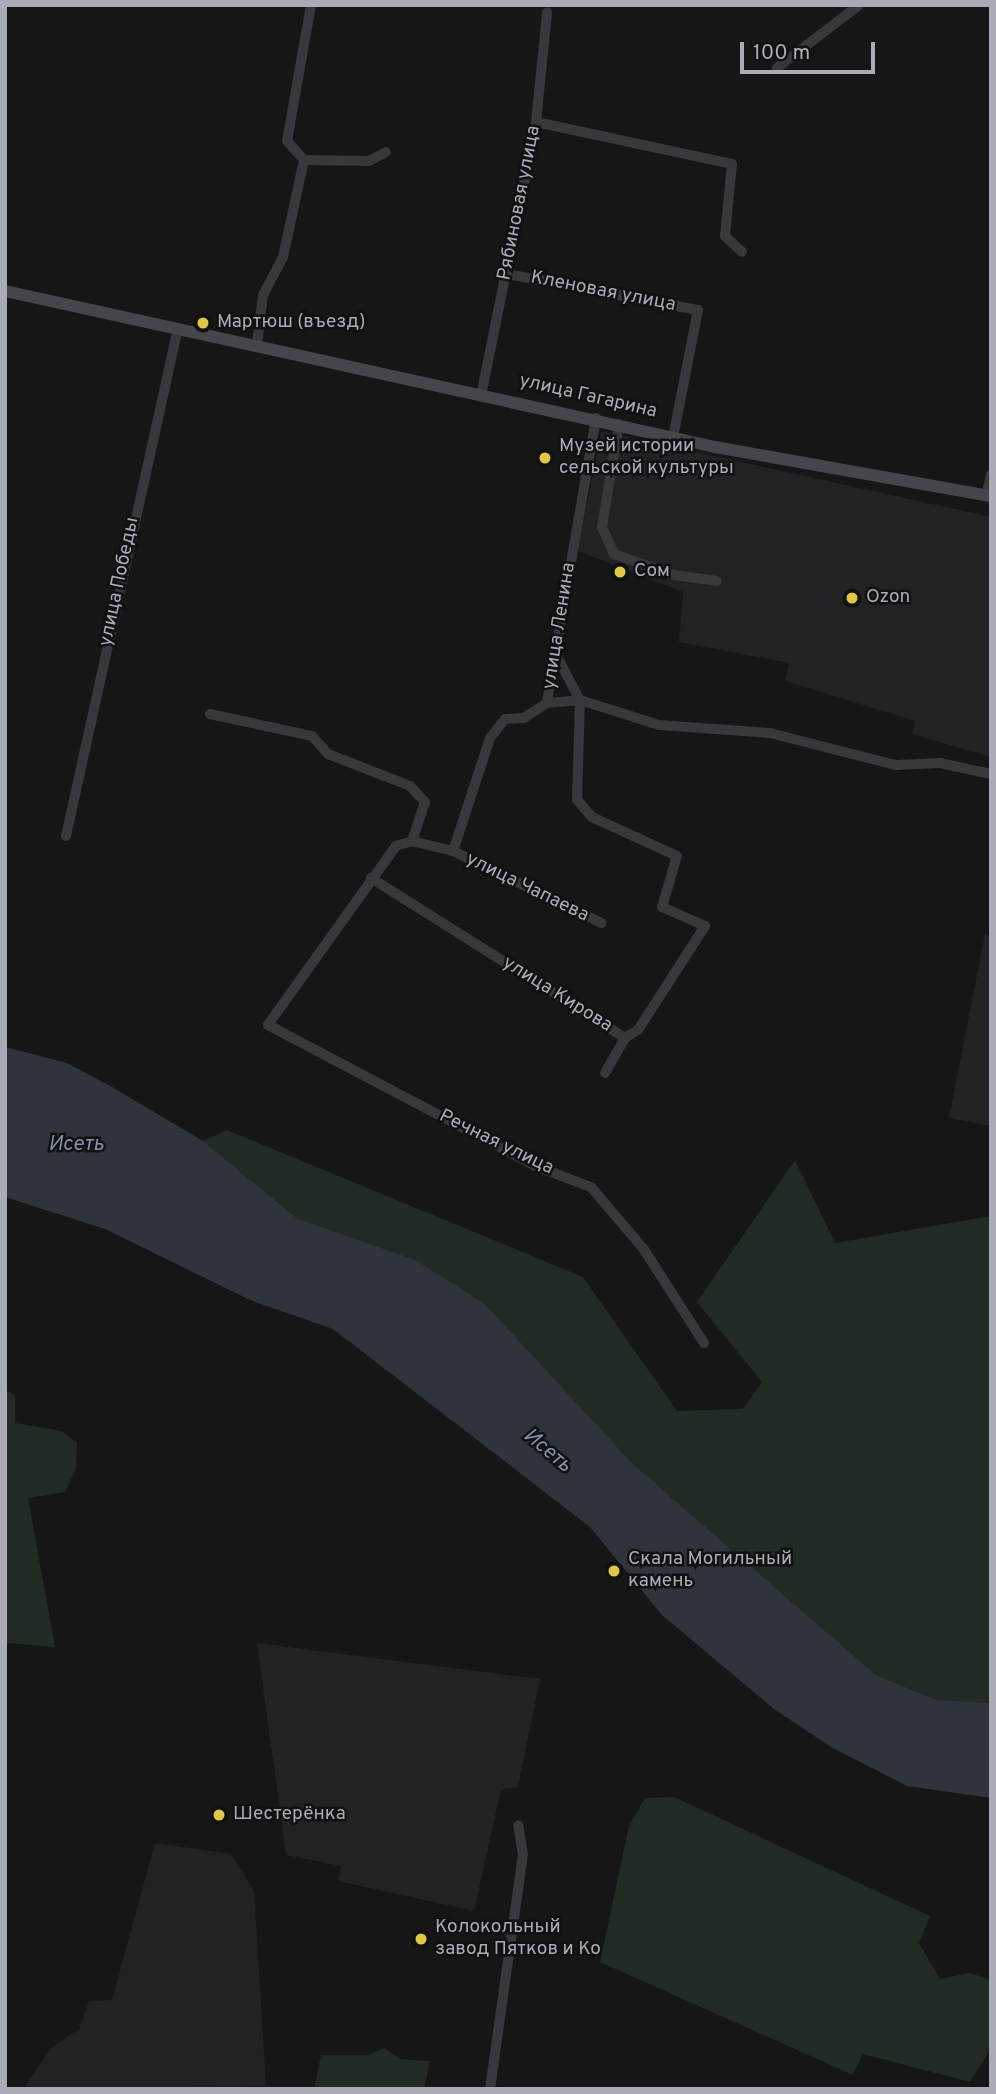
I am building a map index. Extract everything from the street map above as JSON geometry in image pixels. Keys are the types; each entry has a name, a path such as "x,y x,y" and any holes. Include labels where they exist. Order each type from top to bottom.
{"main road":[{"name":"улица Гагарина","path":"5,292 482,391 673,437 989,496"}],"street":[{"path":"311,5 287,141 304,160 369,161 386,152"},
{"path":"777,68 859,5"},
{"name":"Рябиновая улица","path":"482,391 536,122 547,13"},
{"path":"536,122 732,164 725,236 742,252"},
{"path":"257,345 263,295 283,257 304,160"},
{"name":"Кленовая улица","path":"507,274 698,310 673,437"},
{"name":"улица Победы","path":"66,836 178,328"},
{"name":"улица Ленина","path":"453,851 490,738 505,719 524,718 547,703 596,418"},
{"path":"620,424 602,527 614,554 674,575 717,581"},
{"path":"989,496 991,475"},
{"path":"557,656 580,700"},
{"path":"547,703 580,700 659,725 771,733 896,765 940,763 991,774"},
{"name":"улица Кирова","path":"371,878 625,1038 638,1030 705,926 662,907 677,856 592,817 577,800 580,700"},
{"path":"210,713 312,736 328,754 410,786 425,802 412,841"},
{"path":"371,878 396,846 412,841 453,851"},
{"name":"улица Чапаева","path":"453,851 601,923"},
{"name":"Речная улица","path":"371,878 268,1025 535,1166 591,1187 643,1248 704,1343"},
{"path":"605,1073 625,1038"},
{"path":"490,2089 523,1855 518,1825"}],"shaded area":[{"path":"601,431 991,517 991,757 912,734 915,721 785,681 789,663 679,642 683,592 578,551"},
{"path":"985,934 991,937 991,1126 949,1118"},
{"path":"227,1130 583,1277 677,1411 743,1409 762,1382 697,1302 795,1160 835,1243 991,1216 991,1703 937,1700 876,1675 633,1464 485,1304 298,1219 203,1141"},
{"path":"5,1390 15,1395 15,1423 62,1431 77,1443 76,1469 65,1492 28,1498 55,1647 5,1643"},
{"path":"257,1643 540,1679 518,1787 501,1789 474,1911 338,1881 341,1866 286,1855"},
{"path":"674,1797 930,1916 919,1943 940,1979 970,1973 991,1980 991,2048 970,2082 863,2054 853,2075 600,1962 629,1826 645,1798"},
{"path":"155,1843 231,1854 254,1891 266,2086 282,2086 23,2089 52,2047 79,2029 89,2001 112,2000"},
{"path":"384,2048 400,2059 430,2061 424,2089 314,2089 321,2055 368,2055"}],"water":[{"name":"Исеть","path":"5,1047 67,1063 112,1087 203,1141 298,1219 415,1260 485,1304 633,1464 876,1675 937,1700 991,1703 991,1798 907,1786 831,1747 774,1709 662,1615 590,1527 333,1329 250,1300 105,1229 5,1197"}],"place":[{"name":"Мартюш (въезд)","path":"203,323"},
{"name":"Музей истории сельской культуры","path":"545,458"},
{"name":"Сом","path":"620,572"},
{"name":"Ozon","path":"852,598"},
{"name":"Скала Могильный камень","path":"614,1571"},
{"name":"Шестерёнка","path":"219,1815"},
{"name":"Колокольный завод Пятков и Ко","path":"421,1939"}]}
